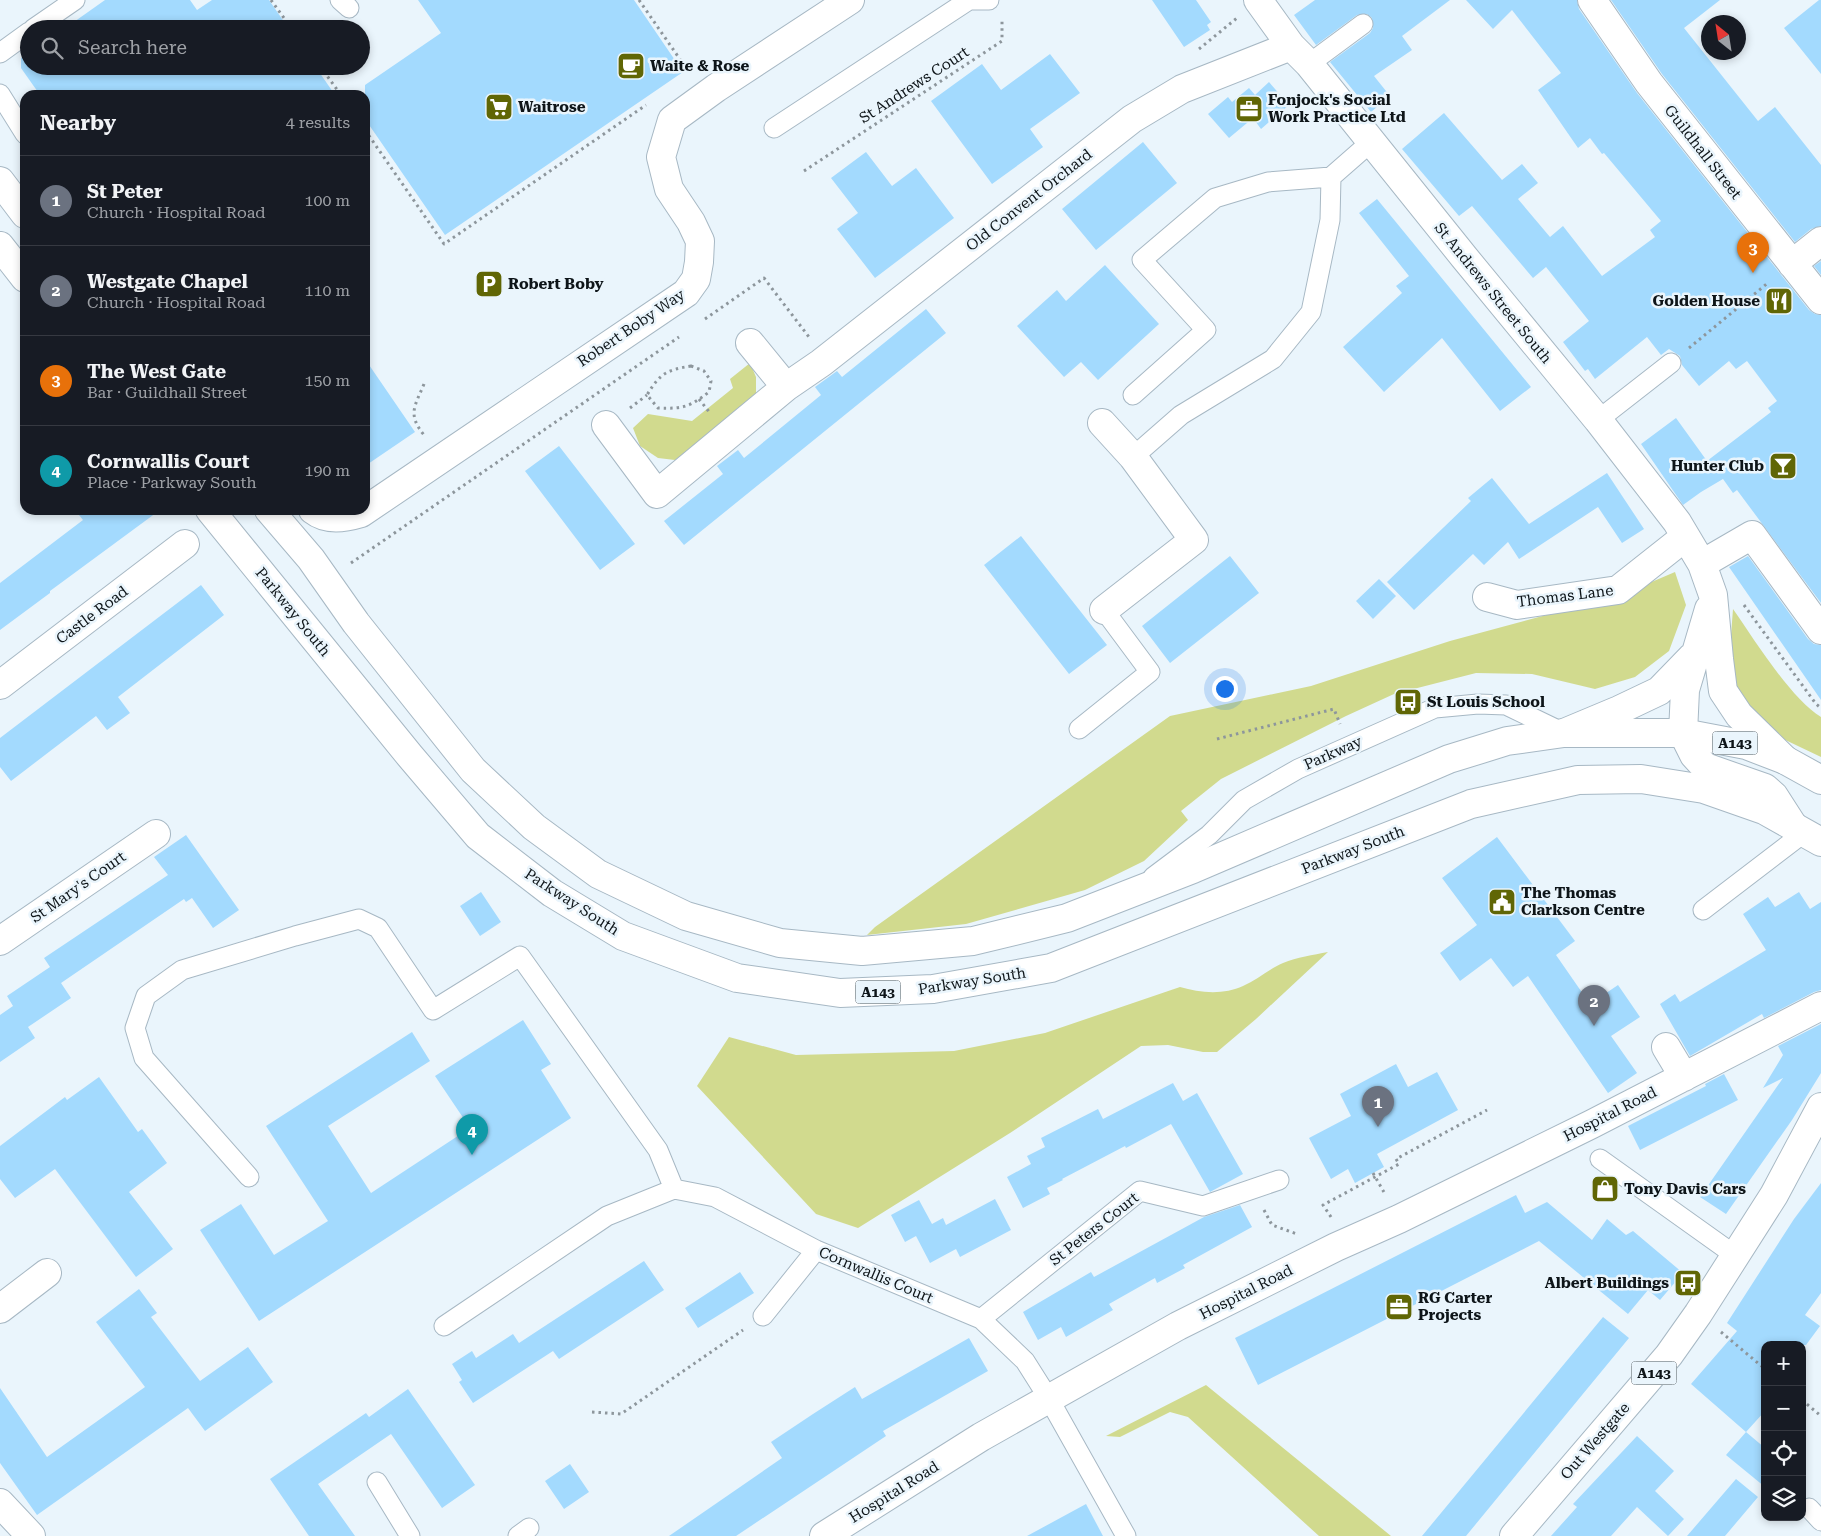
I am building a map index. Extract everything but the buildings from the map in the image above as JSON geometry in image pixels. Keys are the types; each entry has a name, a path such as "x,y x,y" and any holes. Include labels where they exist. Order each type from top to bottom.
{"street":[{"name":"Robert Boby Way","path":"370,507 686,293 696,279 700,262 700,241 692,222 669,190 661,157 672,120 716,88 850,0"},
{"name":"St Andrews Street South","path":"1258,0 1300,55 1598,420 1676,522 1726,599 1719,659 1724,691 1739,715 1785,760"},
{"name":"Guildhall Street","path":"1592,0 1649,83 1821,300"},
{"name":"Old Convent Orchard","path":"606,426 657,494 786,387 821,363 1132,119 1182,89 1300,55"},
{"path":"0,175 20,198"},
{"path":"0,181 20,207"},
{"path":"1792,264 1821,241"},
{"path":"0,246 20,272"},
{"path":"750,343 786,387"},
{"path":"1102,423 1133,457 1194,540 1104,610"},
{"name":"Parkway South","path":"214,515 410,756 478,836 552,893 623,936 737,978 840,993 933,989 1051,968 1471,804 1578,780 1641,779 1704,789 1764,810 1806,833"},
{"name":"A143","path":"273,515 311,559 356,623 473,770 534,827 598,874 686,916 780,943 862,951 973,941 1068,918 1193,869 1449,759 1507,741 1564,733 1683,733 1746,746 1785,760 1821,780"},
{"name":"Robert Boby Way","path":"320,515 343,518 354,515"},
{"path":"1702,564 1752,535 1821,630"},
{"name":"Thomas Lane","path":"1487,596 1516,605 1618,590 1686,537"},
{"name":"Castle Road","path":"0,686 185,544"},
{"path":"1726,599 1695,653 1684,690 1683,733 1694,755 1705,767 1765,788 1806,833"},
{"path":"1564,733 1619,710 1659,690 1695,653"},
{"name":"St Mary's Court","path":"0,941 156,834"},
{"name":"Hospital Road","path":"824,1536 981,1437 1178,1326 1592,1124 1821,1006"},
{"path":"1666,1047 1684,1077"},
{"name":"Out Westgate","path":"1514,1536 1669,1355 1698,1314 1774,1195 1821,1107"},
{"name":"Out Westgate","path":"1774,1195 1821,1136"},
{"path":"0,1308 47,1273"},
{"path":"0,1503 31,1536"}],"lane":[{"path":"46,20 75,0"},
{"path":"774,128 969,0 990,0"},
{"path":"1300,55 1363,24"},
{"path":"0,52 20,38"},
{"path":"0,94 20,126"},
{"path":"1133,395 1206,330 1142,260 1215,198 1268,182 1331,177 1371,142"},
{"path":"1133,457 1181,415 1272,359 1311,312 1330,220 1331,177"},
{"path":"1598,420 1671,363"},
{"path":"1079,729 1150,672 1104,610"},
{"name":"Parkway","path":"1132,893 1209,836 1244,800 1298,769 1435,708 1478,704 1506,705 1564,733"},
{"path":"1703,910 1806,833"},
{"path":"248,1177 144,1058 135,1028 146,996 182,970 359,919 378,928 433,1010 520,956 658,1150 674,1189 607,1216 444,1326"},
{"path":"1600,1159 1736,1256"},
{"name":"St Peters Court","path":"981,1319 1140,1191 1203,1206 1279,1180"},
{"name":"Cornwallis Court","path":"674,1189 714,1197 816,1250 981,1319 1025,1361 1049,1399 1126,1536"},
{"path":"763,1316 816,1250"},
{"path":"377,1482 410,1536"}],"path":[{"path":"271,0 285,20"},
{"path":"639,0 686,68 686,76"},
{"name":"St Andrews Court","path":"804,170 1002,42 1002,17"},
{"path":"327,75 337,90"},
{"path":"370,137 444,244 646,104"},
{"path":"1671,363 1792,264"},
{"path":"691,366 704,371 711,381 709,392 699,399 690,406 678,409 658,408 647,395 654,383 671,369 691,366"},
{"path":"424,384 413,410 416,426 442,457"},
{"path":"1726,599 1744,605 1816,704 1821,708"},
{"path":"1217,739 1334,710 1348,746"},
{"path":"1332,1220 1323,1205 1374,1175 1399,1164 1396,1160 1487,1110"},
{"path":"1374,1175 1385,1193 1376,1198"},
{"path":"1698,1314 1761,1366"},
{"path":"592,1412 621,1414 763,1316"},
{"path":"1806,1403 1821,1416"}],"green space":[{"path":"750,363 756,377 756,393 698,445 675,460 658,458 640,446 633,428 648,414 692,421 733,388 730,379"},
{"path":"1675,572 1686,605 1669,651 1635,677 1595,689 1532,674 1476,673 1394,694 1221,779 1181,811 1188,820 1144,861 1085,890 966,924 867,935 875,927 1170,716 1311,686 1450,641 1621,595"},
{"path":"1733,609 1786,683 1809,708 1821,717 1821,757 1775,735 1738,696 1729,662"},
{"path":"1328,952 1256,1019 1217,1052 1203,1052 1168,1045 1141,1046 1010,1133 858,1228 816,1214 697,1086 729,1037 796,1055 954,1051 1045,1033 1180,987 1212,992 1236,989 1283,963"},
{"path":"1206,1385 1391,1536 1319,1536 1188,1417 1170,1412 1120,1437 1106,1436"}],"place":[{"name":"Waite & Rose","path":"631,66"},
{"name":"Waitrose","path":"499,107"},
{"name":"Fonjock's Social Work Practice Ltd","path":"1249,109"},
{"name":"The West Gate","path":"1753,273"},
{"name":"Robert Boby","path":"489,284"},
{"name":"Golden House","path":"1779,301"},
{"name":"Hunter Club","path":"1783,466"},
{"name":"St Louis School","path":"1408,702"},
{"name":"The Thomas Clarkson Centre","path":"1502,902"},
{"name":"Westgate Chapel","path":"1594,1026"},
{"name":"St Peter","path":"1378,1127"},
{"name":"Cornwallis Court","path":"472,1155"},
{"name":"Tony Davis Cars","path":"1605,1189"},
{"name":"Albert Buildings","path":"1688,1283"},
{"name":"RG Carter Projects","path":"1399,1307"}]}
